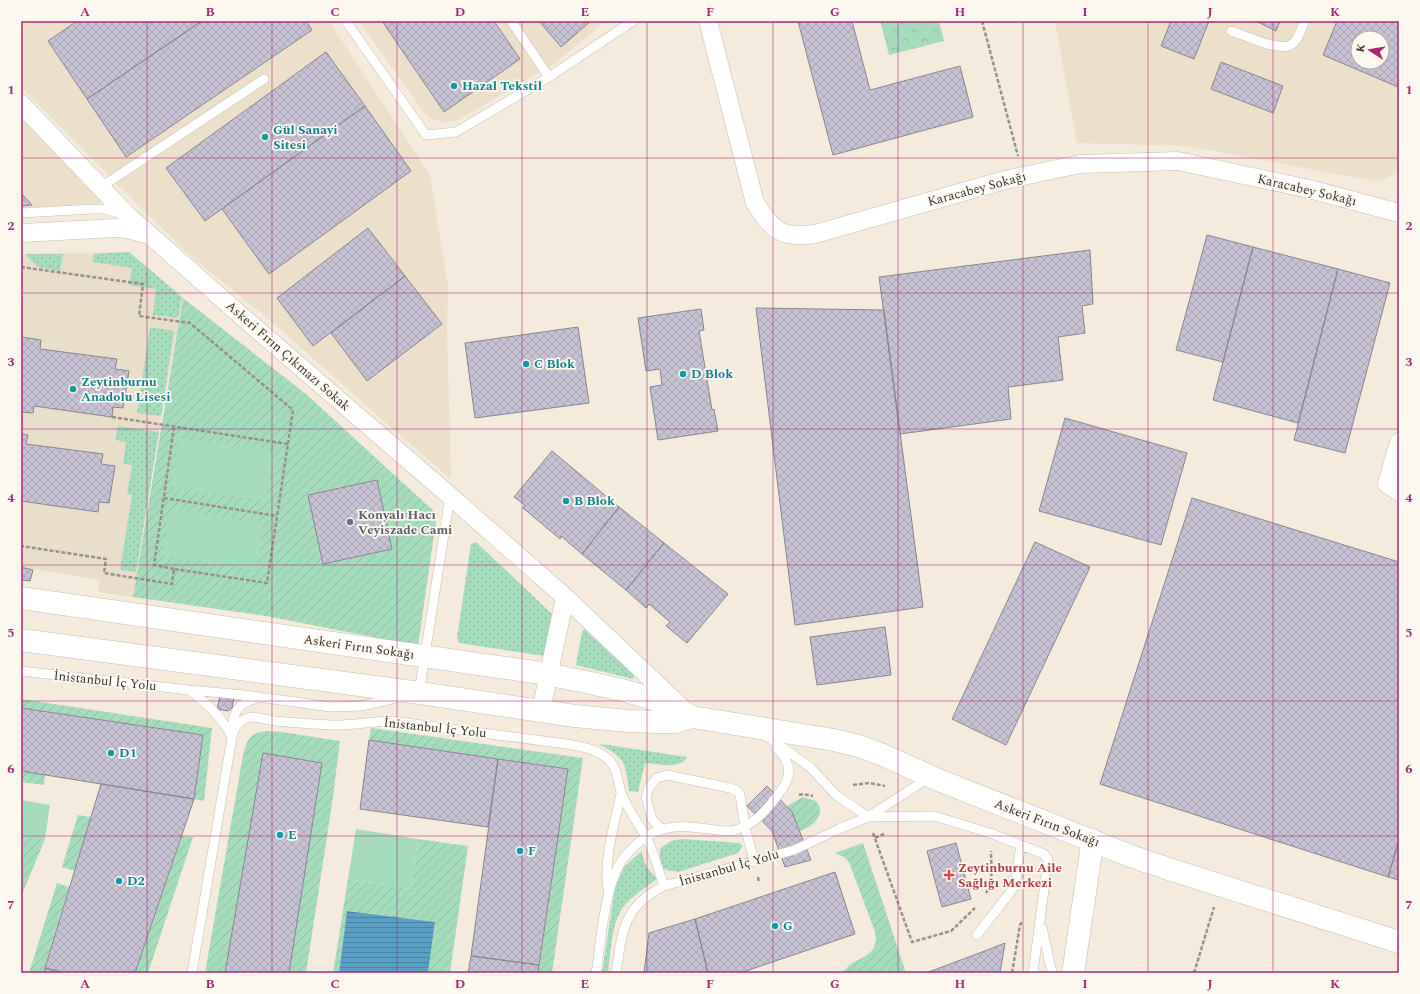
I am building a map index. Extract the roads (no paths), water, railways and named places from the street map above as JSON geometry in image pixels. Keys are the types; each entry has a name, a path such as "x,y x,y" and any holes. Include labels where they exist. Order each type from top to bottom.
{"street":[{"name":"Karacabey Sokağı","path":"708,21 755,203 772,226 793,236 815,234 997,182 1080,164 1178,161 1309,189 1399,213"},
{"name":"Askeri Fırın Çıkmazı Sokak","path":"21,104 127,215 565,597 692,717"},
{"path":"21,233 115,228 149,234"},
{"path":"1399,442 1386,484 1399,492"},
{"path":"541,711 565,597"},
{"name":"Askeri Fırın Sokağı","path":"21,598 548,674 656,700 680,709 692,717 834,740 859,746 936,779 1153,864 1399,942"},
{"name":"Askeri Fırın Sokağı","path":"21,640 627,722 676,722 692,717"},
{"path":"1073,973 1092,840"}],"lane":[{"path":"346,21 426,135 456,132 549,77 632,21"},
{"path":"511,21 549,77"},
{"path":"1231,30 1274,46 1288,46 1298,37 1305,21"},
{"path":"100,187 264,79"},
{"path":"21,213 104,209 127,215"},
{"path":"420,693 450,496"},
{"name":"İnistanbul İç Yolu","path":"21,671 332,707 361,706 420,693"},
{"name":"İnistanbul İç Yolu","path":"189,690 215,711 232,737"},
{"name":"İnistanbul İç Yolu","path":"232,737 234,714 237,709 250,700 262,698"},
{"name":"İnistanbul İç Yolu","path":"192,973 232,737 234,728 245,718 256,717 275,721 331,725 352,725 379,721 392,721 566,744 586,748 603,755 610,761 617,773 621,793 629,810 646,838 664,886"},
{"path":"755,728 810,767 836,795 868,817 934,816 990,833 1044,854 1048,860 1033,973"},
{"name":"İnistanbul İç Yolu","path":"596,973 608,894 614,874 627,853 646,838 663,829 678,826 728,831 745,827 754,822 768,807 788,780 789,767 785,756 755,728"},
{"path":"663,829 652,819 648,808 647,792 654,780 667,775 730,788 737,791 742,802 745,827 754,861"},
{"path":"868,817 922,782 936,779"},
{"name":"İnistanbul İç Yolu","path":"608,894 606,872 611,838 621,793"},
{"name":"İnistanbul İç Yolu","path":"616,973 620,940 628,916 645,898 664,886 794,850 868,817"},
{"path":"977,935 1012,890 1016,880 1021,845"},
{"path":"1040,919 1052,973"}],"water":[{"path":"347,911 435,922 428,973 339,973"}],"place":[{"name":"Hazal Tekstil","path":"454,86"},
{"name":"Gül Sanayi Sitesi","path":"265,137"},
{"name":"C Blok","path":"526,364"},
{"name":"D Blok","path":"683,374"},
{"name":"Zeytinburnu Anadolu Lisesi","path":"73,389"},
{"name":"B Blok","path":"566,501"},
{"name":"Konyalı Hacı Veyiszade Cami","path":"350,522"},
{"name":"D1","path":"111,753"},
{"name":"E","path":"280,835"},
{"name":"F","path":"520,851"},
{"name":"Zeytinburnu Aile Sağlığı Merkezi","path":"949,875"},
{"name":"D2","path":"119,881"},
{"name":"G","path":"775,926"}]}
